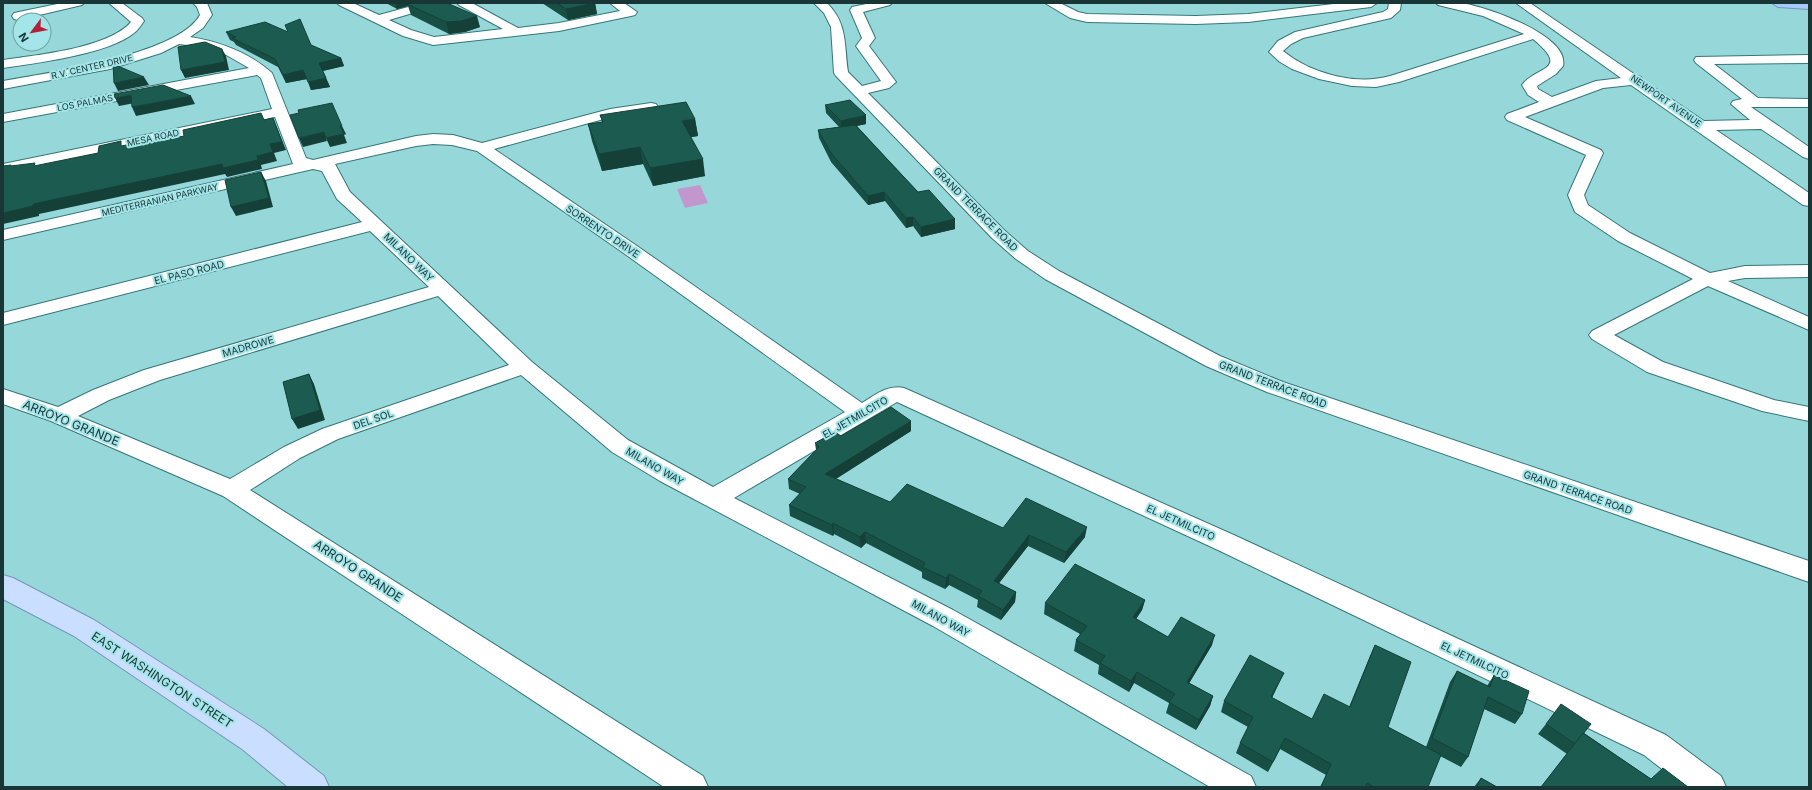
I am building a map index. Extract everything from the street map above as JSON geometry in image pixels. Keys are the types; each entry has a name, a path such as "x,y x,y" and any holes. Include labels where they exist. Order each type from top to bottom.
{"highway":[{"path":"1778,3 1809,5"}],"main road":[{"name":"EAST WASHINGTON STREET","path":"3,586 84,628 253,739 313,787"}],"street":[{"path":"36,12 78,3"},
{"path":"3,64 85,49 124,35 135,27 138,21 114,3"},
{"path":"342,3 407,33 433,41 574,25 631,12 616,3"},
{"path":"378,19 436,3"},
{"path":"463,3 517,32"},
{"name":"GRAND TERRACE ROAD","path":"820,3 835,20 838,30 838,57 841,73 998,234 1032,262 1052,275 1213,361 1275,387 1809,572"},
{"path":"859,91 884,85 889,82 862,46 869,38 856,10 886,3"},
{"path":"1051,3 1074,15 1087,18 1196,20 1248,18 1371,3"},
{"path":"1382,3 1392,3"},
{"path":"1395,3 1394,10 1387,15 1299,35 1288,40 1278,48 1276,52 1292,63 1325,76 1347,82 1377,83 1533,35"},
{"path":"1442,3 1461,6 1504,19 1533,35 1552,49 1557,60 1556,66 1529,85 1533,92 1549,102"},
{"name":"NEWPORT AVENUE","path":"1522,3 1809,200"},
{"path":"178,40 198,26 206,15 204,4"},
{"name":"MILANO WAY","path":"178,40 202,42 225,48 251,62 261,70 267,76 298,162 329,167 333,178 343,195 524,367 620,446 669,475 943,618 1230,784"},
{"name":"R.V. CENTER DRIVE","path":"3,85 86,70 124,60 178,40"},
{"path":"1754,102 1701,60 1809,59"},
{"name":"LOS PALMAS","path":"3,118 261,70"},
{"path":"1636,80 1601,84 1549,102 1512,117 1595,153 1576,195 1581,208 1624,237 1682,268 1809,324"},
{"path":"1809,103 1754,102 1738,104 1768,127 1809,154"},
{"path":"482,148 610,113 651,107"},
{"name":"MESA ROAD","path":"3,169 280,112"},
{"path":"1701,126 1768,127"},
{"path":"1713,134 1768,127"},
{"name":"SORRENTO DRIVE","path":"316,164 433,139 453,140 482,148 631,250 861,413"},
{"name":"MEDITERRANIAN PARKWAY","path":"3,235 316,164"},
{"name":"EL PASO ROAD","path":"3,319 375,224"},
{"path":"1809,271 1745,272 1707,279 1599,335 1655,367 1770,406 1809,414"},
{"name":"MADROWE","path":"59,416 101,395 152,375 442,289"},
{"name":"DEL SOL","path":"232,490 302,446 330,434 524,367"},
{"name":"EL JETMILCITO","path":"714,498 896,393 1234,546 1655,745 1710,787"},
{"name":"ARROYO GRANDE","path":"3,396 59,416 232,490 692,787"}],"shaded area":[{"path":"700,185 708,203 685,208 677,189"}],"building":[{"path":"447,3 477,16 461,21 446,22 407,4"},
{"path":"557,3 595,3 566,9"},
{"path":"300,19 311,45 341,58 319,63 326,78 308,82 303,70 283,75 275,59 232,38 236,37 226,32 265,22 288,32 285,25"},
{"path":"205,42 222,49 225,62 181,70 178,47"},
{"path":"113,64 144,77 114,83"},
{"path":"163,85 191,96 132,107 131,95 115,98 114,94"},
{"path":"850,100 866,115 841,121 825,105"},
{"path":"686,102 695,119 682,121 703,159 650,168 640,147 599,154 588,124 603,122 600,115"},
{"path":"332,103 344,134 326,138 324,132 299,138 290,115 299,113 298,110"},
{"path":"261,113 264,120 273,118 282,142 270,144 273,152 257,156 258,160 223,168 222,164 33,204 33,206 3,213 3,166 35,163 34,166 98,153 99,146 121,141 121,146 132,144 132,146 184,136 183,130"},
{"path":"855,125 918,192 929,190 955,219 921,227 913,217 906,218 884,192 868,196 831,153 818,130"},
{"path":"261,172 269,198 231,207 225,180"},
{"path":"309,374 320,410 292,419 283,382"},
{"path":"891,407 911,421 825,474 890,502 907,484 1003,528 1026,498 1087,527 1066,552 1029,535 994,581 1016,592 1003,610 978,596 982,591 949,574 946,578 922,567 925,563 865,532 860,537 833,523 832,525 789,505 806,487 788,479 819,447 815,443 835,432 841,436"},
{"path":"1075,564 1145,600 1133,617 1168,637 1181,617 1215,635 1187,682 1213,696 1199,720 1169,702 1175,694 1137,672 1131,681 1100,663 1105,656 1076,640 1087,626 1045,603"},
{"path":"1375,645 1411,662 1388,727 1441,755 1428,787 1374,787 1367,783 1365,787 1321,787 1331,764 1285,738 1273,762 1240,743 1253,717 1224,701 1250,655 1284,673 1271,697 1312,719 1324,694 1350,707"},
{"path":"1457,671 1490,687 1494,675 1529,691 1522,714 1488,697 1468,757 1432,738"},
{"path":"1561,704 1591,724 1575,744 1546,724"},
{"path":"1583,733 1651,779 1663,768 1688,787 1541,787"},
{"path":"1481,778 1497,787 1477,787"}]}
